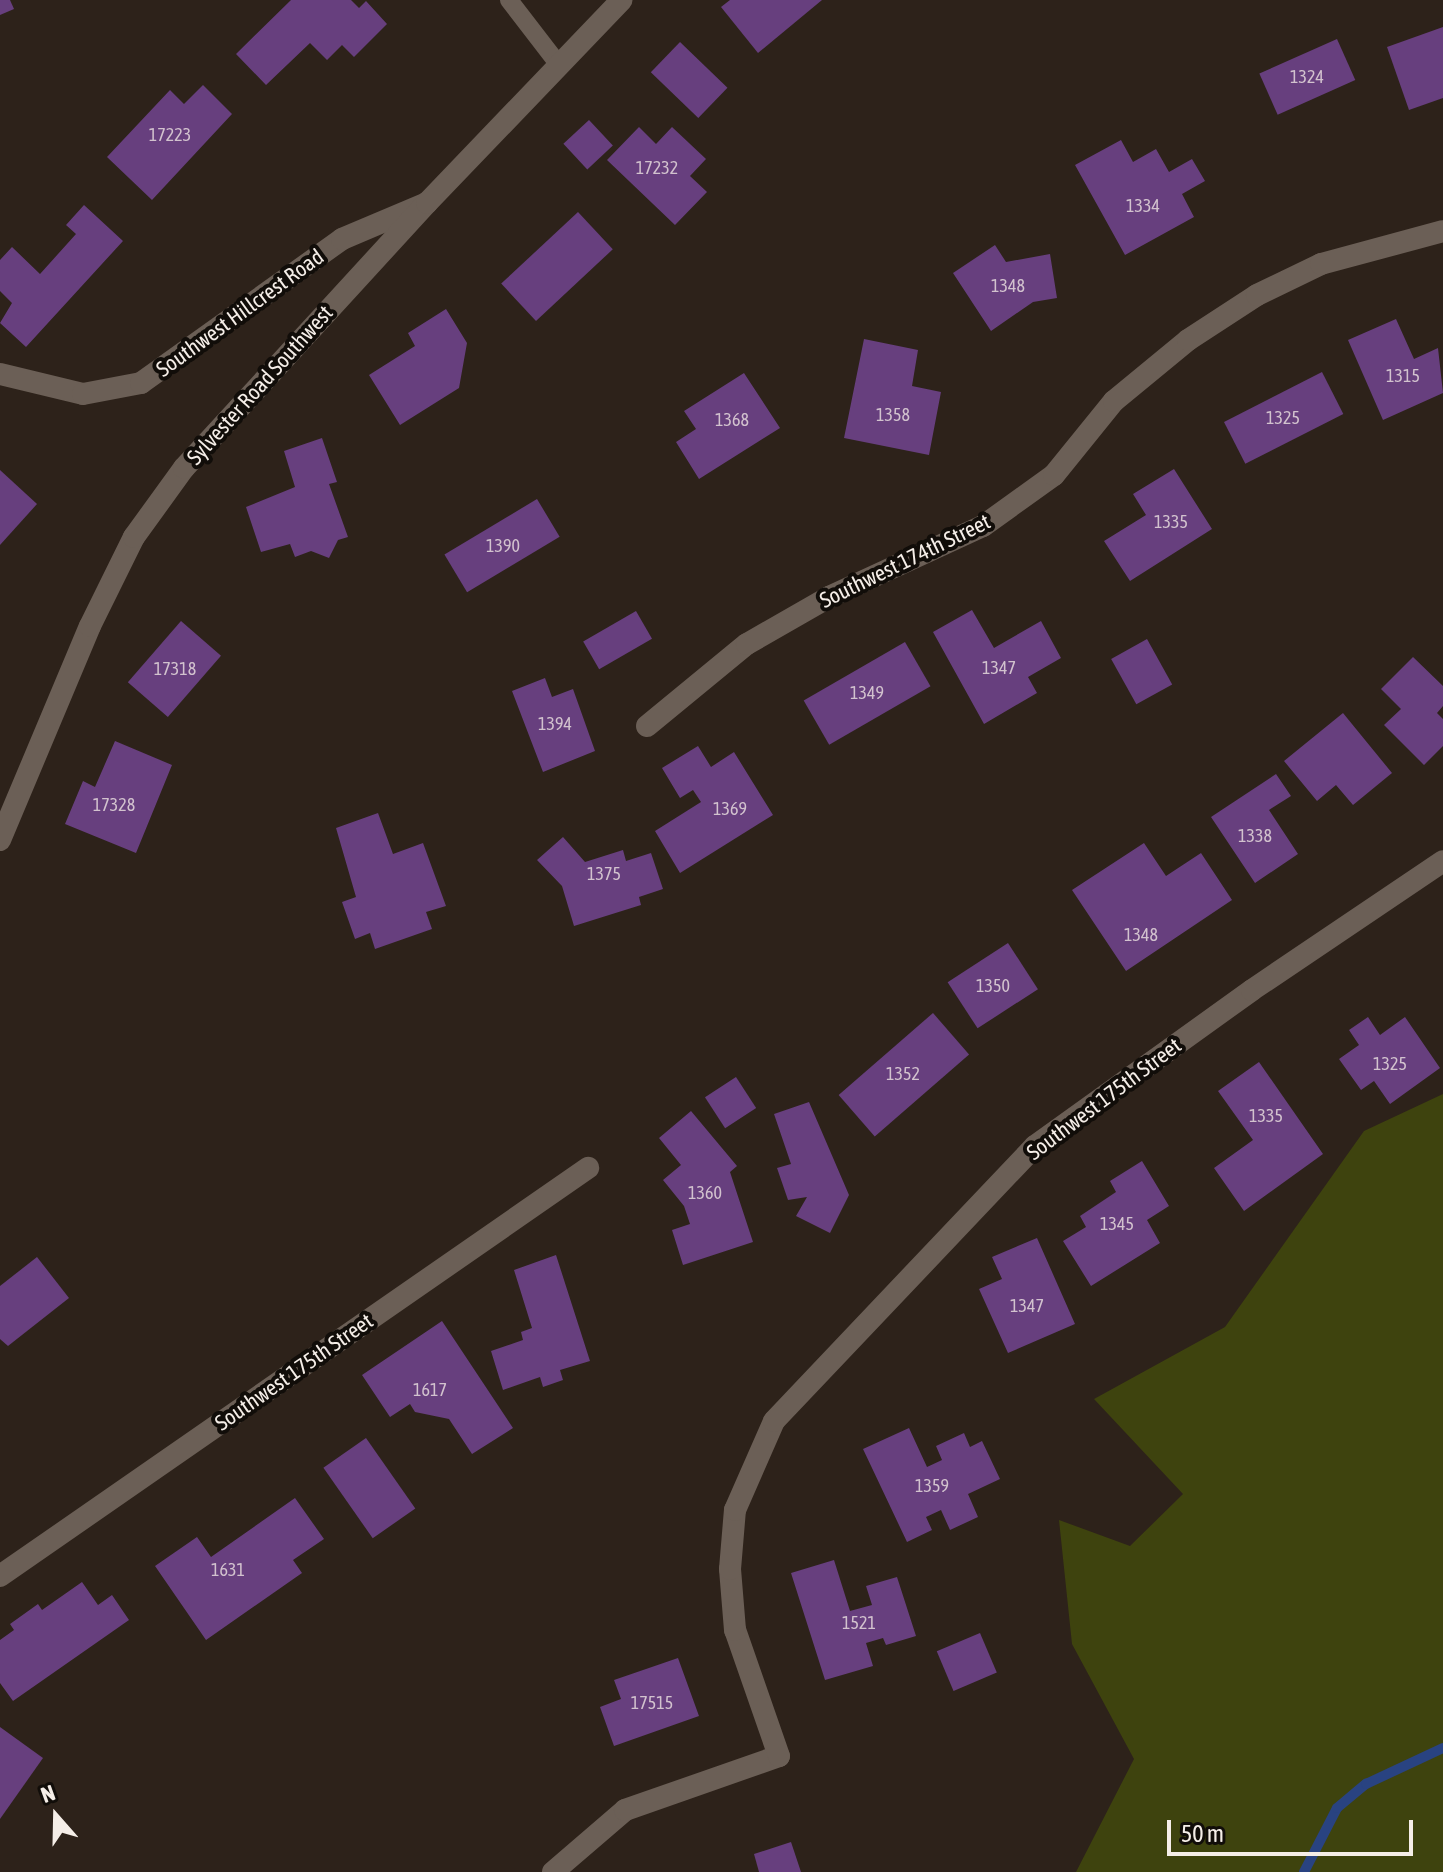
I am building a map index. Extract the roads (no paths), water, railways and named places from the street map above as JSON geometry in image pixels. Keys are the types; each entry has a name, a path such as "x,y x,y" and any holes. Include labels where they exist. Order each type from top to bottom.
{"street":[{"name":"Sylvester Road Southwest","path":"0,840 90,626 134,537 184,468 427,203 622,0"},
{"name":"Southwest Hillcrest Road","path":"0,374 83,394 141,383 342,239 427,203"},
{"name":"Southwest 174th Street","path":"647,726 747,644 829,597 983,526 1054,475 1114,401 1188,340 1257,295 1321,264 1443,231"},
{"name":"Southwest 175th Street","path":"553,1872 625,1810 779,1756 735,1630 730,1569 735,1510 774,1421 1035,1146 1252,990 1443,861"},
{"name":"Southwest 175th Street","path":"0,1576 588,1168"}],"lane":[{"path":"509,0 559,65"}],"waterway":[{"path":"1304,1872 1337,1808 1366,1784 1443,1748"}]}
